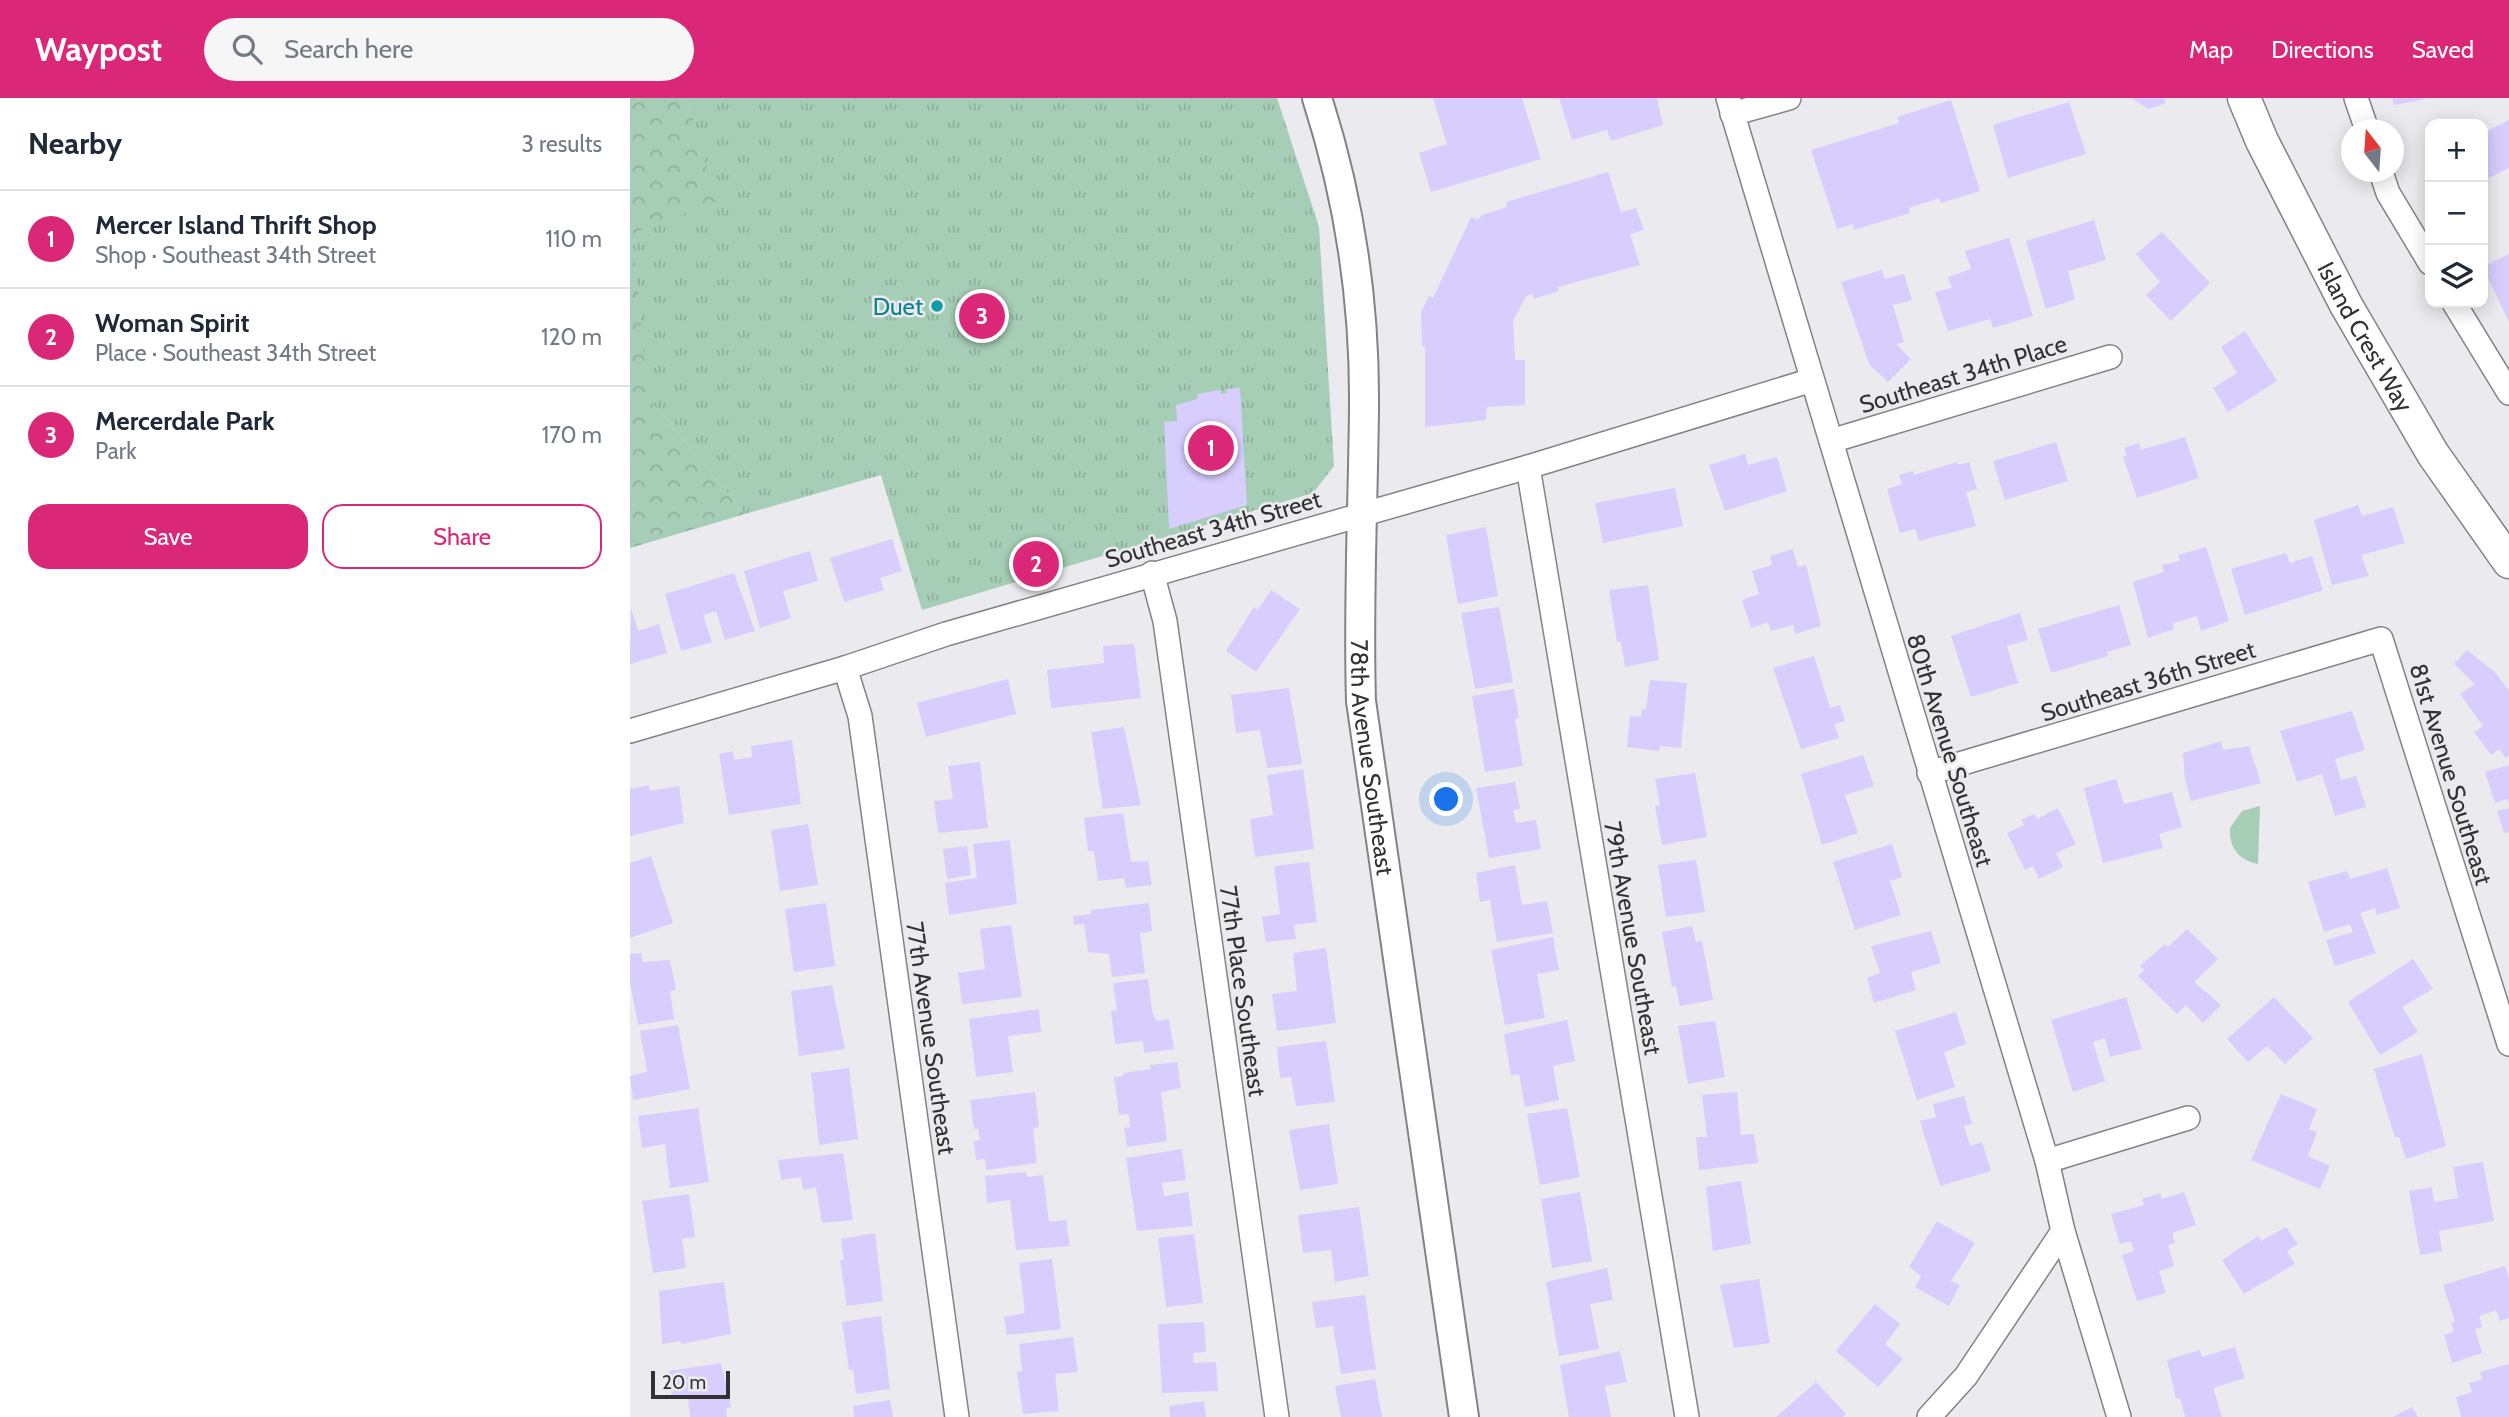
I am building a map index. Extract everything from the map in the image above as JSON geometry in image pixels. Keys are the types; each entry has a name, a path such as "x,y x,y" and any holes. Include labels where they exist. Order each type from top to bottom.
{"main road":[{"name":"Island Crest Way","path":"2244,98 2262,141 2346,304 2433,454 2509,562"}],"street":[{"name":"78th Avenue Southeast","path":"1317,98 1344,194 1356,280 1364,405 1360,513 1361,701 1464,1417"},
{"path":"1730,106 1789,98"},
{"path":"2356,98 2363,119"},
{"name":"80th Avenue Southeast","path":"1730,106 2047,1161 2063,1231 2119,1417"},
{"path":"2384,182 2388,193 2425,255"},
{"path":"2457,308 2509,393"},
{"name":"Southeast 34th Place","path":"1831,441 2110,357"},
{"name":"Southeast 34th Street","path":"630,731 845,668 946,634 1360,513 1528,467 1812,380"},
{"name":"79th Avenue Southeast","path":"1528,467 1687,1417"},
{"name":"77th Place Southeast","path":"1152,573 1165,621 1276,1417"},
{"name":"Southeast 36th Street","path":"1929,773 2381,639"},
{"name":"81st Avenue Southeast","path":"2381,639 2509,1044"},
{"name":"77th Avenue Southeast","path":"845,668 860,716 957,1417"},
{"path":"2047,1161 2188,1118"},
{"path":"1929,1417 1965,1376 2063,1231"}],"green space":[{"path":"630,98 687,98 717,201 648,398 745,514 630,548"},
{"path":"687,98 1277,98 1319,227 1334,466 1313,493 922,610 881,475 745,514 648,398 632,234 716,201"},
{"path":"2260,806 2258,864 2245,860 2236,852 2231,842 2230,828 2242,811"}],"building":[{"path":"1433,98 1522,98 1541,159 1431,192 1419,153 1447,144"},
{"path":"1559,98 1657,98 1663,125 1611,141 1607,130 1572,140"},
{"path":"2131,98 2164,98 2166,103 2149,109"},
{"path":"2392,98 2425,98 2425,99 2394,105"},
{"path":"1951,100 1980,191 1941,203 1939,198 1909,208 1910,213 1854,230 1853,224 1837,229 1811,150 1899,123 1897,117"},
{"path":"2069,102 2086,154 2008,178 1993,125"},
{"path":"2509,120 2509,168 2488,178 2488,130"},
{"path":"1608,172 1621,212 1636,208 1644,230 1630,234 1640,265 1558,287 1559,291 1534,299 1533,294 1526,296 1513,321 1515,360 1525,360 1525,405 1487,407 1486,420 1425,427 1425,346 1422,346 1421,312 1429,296 1433,298 1471,217 1478,220 1482,215 1507,207 1506,202"},
{"path":"2094,220 2106,260 2068,271 2075,299 2046,309 2026,241"},
{"path":"2162,232 2210,283 2171,321 2146,295 2160,282 2136,254"},
{"path":"2009,238 2033,316 1993,328 1990,319 1948,331 1935,292 1952,288 1948,277 1971,269 1965,251"},
{"path":"2509,254 2509,322 2488,278 2488,264"},
{"path":"1882,270 1885,279 1904,274 1912,300 1893,305 1904,342 1896,344 1911,359 1888,382 1869,364 1841,282"},
{"path":"2245,331 2277,381 2228,412 2213,388 2237,373 2221,347"},
{"path":"1240,388 1247,505 1169,529 1164,422 1177,421 1176,405 1197,399 1197,394 1220,390 1221,394 1227,393 1226,389"},
{"path":"2185,437 2199,478 2137,498 2123,457 2127,456 2124,448 2139,443 2141,450"},
{"path":"2056,442 2068,481 2005,500 1993,461"},
{"path":"1745,454 1748,465 1777,457 1787,491 1725,511 1709,465"},
{"path":"1957,462 1958,465 1969,462 1977,489 1966,492 1976,526 1919,541 1915,529 1900,533 1887,489 1902,484 1899,475 1913,471 1914,475"},
{"path":"1675,488 1683,526 1603,543 1595,503"},
{"path":"2358,505 2362,516 2393,507 2405,543 2361,555 2369,576 2332,585 2314,520"},
{"path":"1486,527 1498,596 1458,604 1446,535"},
{"path":"892,539 902,571 880,578 884,590 844,602 830,558"},
{"path":"2206,547 2229,621 2201,631 2197,616 2173,623 2174,629 2148,638 2133,582 2164,572 2162,565 2180,561 2178,555"},
{"path":"1793,549 1798,567 1806,565 1821,626 1795,634 1793,625 1771,631 1768,622 1751,628 1742,600 1759,594 1752,571 1772,565 1770,556"},
{"path":"810,551 818,581 783,591 791,618 760,628 744,571"},
{"path":"2286,553 2290,563 2312,556 2323,590 2245,615 2231,569"},
{"path":"734,573 755,631 725,640 716,611 703,615 712,642 681,651 665,594"},
{"path":"1648,585 1659,660 1625,667 1621,642 1617,642 1609,590"},
{"path":"1271,590 1300,609 1256,672 1226,651 1254,607 1258,610"},
{"path":"2119,605 2131,645 2107,652 2108,656 2051,673 2038,629"},
{"path":"1499,607 1513,682 1475,689 1461,613"},
{"path":"631,608 638,631 659,624 667,653 630,664"},
{"path":"2020,613 2028,640 2007,646 2018,683 1971,697 1951,636"},
{"path":"1134,644 1141,698 1051,708 1047,670 1104,663 1103,646"},
{"path":"2467,650 2495,672 2509,691 2509,755 2506,758 2499,749 2491,755 2474,732 2483,726 2460,694 2475,684 2454,664"},
{"path":"1814,656 1830,708 1840,705 1845,721 1834,724 1839,738 1801,749 1773,668"},
{"path":"1008,679 1016,714 926,737 917,703"},
{"path":"1650,680 1687,683 1681,748 1660,746 1659,751 1627,747 1630,716 1641,717 1642,709 1646,709"},
{"path":"1289,688 1302,764 1267,768 1260,730 1236,733 1231,695"},
{"path":"1514,689 1519,718 1515,719 1523,766 1485,772 1472,696"},
{"path":"2352,711 2365,750 2335,759 2341,780 2356,776 2366,807 2335,816 2322,774 2297,782 2280,731"},
{"path":"1124,727 1141,805 1103,809 1091,732"},
{"path":"792,740 801,804 729,815 719,754 733,751 734,760 752,757 751,746"},
{"path":"2221,741 2223,750 2249,746 2261,783 2191,801 2185,780 2183,753"},
{"path":"1863,755 1874,786 1845,795 1858,833 1822,845 1801,774"},
{"path":"980,762 988,828 938,833 934,801 953,799 948,766"},
{"path":"2509,765 2509,804 2507,799 2495,803 2485,772"},
{"path":"1303,769 1314,849 1255,857 1250,819 1273,815 1267,775"},
{"path":"1695,773 1707,837 1662,845 1655,806 1660,805 1655,779"},
{"path":"2116,779 2124,804 2172,792 2182,827 2159,834 2163,848 2103,863 2084,788"},
{"path":"1515,782 1520,809 1513,810 1516,823 1536,820 1541,849 1489,858 1476,788"},
{"path":"649,785 650,791 679,786 684,823 630,836 630,789"},
{"path":"2058,808 2076,844 2056,853 2063,867 2039,879 2033,866 2025,870 2007,833 2024,825 2021,820 2034,814 2037,819"},
{"path":"2509,808 2509,832 2504,833 2497,811"},
{"path":"1123,813 1131,862 1148,861 1152,885 1126,888 1124,878 1098,881 1094,851 1088,851 1084,818"},
{"path":"808,824 818,885 780,891 771,830"},
{"path":"1010,840 1017,904 949,915 945,883 977,878 973,844"},
{"path":"1892,844 1902,877 1890,881 1901,915 1855,930 1833,862"},
{"path":"967,846 971,875 947,879 943,849"},
{"path":"651,856 673,923 630,938 630,863"},
{"path":"1696,860 1705,912 1666,917 1658,865"},
{"path":"1309,862 1317,922 1294,925 1296,939 1266,942 1262,917 1280,914 1274,866"},
{"path":"1515,865 1522,905 1547,901 1553,933 1497,942 1490,900 1480,902 1476,873"},
{"path":"2387,868 2400,908 2377,915 2375,908 2360,913 2376,953 2335,966 2326,940 2353,932 2350,924 2324,932 2308,882 2347,871 2350,879"},
{"path":"826,903 835,966 794,972 785,909"},
{"path":"1149,903 1152,931 1140,933 1145,973 1112,977 1109,954 1088,952 1084,924 1074,925 1073,916 1091,914 1091,910"},
{"path":"1011,925 1022,997 962,1004 958,973 985,969 980,929"},
{"path":"1692,926 1696,942 1702,941 1713,1000 1680,1006 1676,986 1672,987 1662,932"},
{"path":"2187,929 2218,959 2194,982 2221,1005 2203,1023 2186,1005 2177,1014 2138,976 2144,970 2140,966 2165,944 2168,947"},
{"path":"1931,931 1941,963 1911,972 1916,990 1874,1003 1867,978 1880,973 1871,946"},
{"path":"1553,937 1559,970 1537,974 1545,1018 1505,1025 1491,950"},
{"path":"1326,948 1336,1023 1277,1031 1272,994 1297,991 1293,953"},
{"path":"641,953 643,962 670,960 676,990 670,991 674,1019 638,1025 630,982 630,954"},
{"path":"2413,959 2433,989 2402,1007 2418,1032 2380,1055 2348,1002"},
{"path":"1148,979 1152,1011 1156,1021 1169,1019 1174,1049 1144,1053 1143,1041 1115,1044 1111,1011 1117,1010 1113,983"},
{"path":"832,985 845,1049 799,1056 791,991"},
{"path":"2126,997 2142,1049 2110,1057 2105,1038 2093,1042 2105,1081 2073,1092 2051,1020"},
{"path":"2274,997 2313,1038 2285,1064 2267,1046 2248,1062 2227,1039"},
{"path":"1039,1009 1041,1032 1008,1036 1013,1072 976,1077 969,1019"},
{"path":"1956,1012 1966,1044 1944,1052 1955,1087 1917,1100 1895,1031"},
{"path":"1567,1020 1575,1061 1553,1066 1559,1100 1525,1107 1519,1074 1511,1076 1504,1034"},
{"path":"1715,1021 1725,1077 1688,1084 1678,1026"},
{"path":"678,1025 690,1089 633,1100 630,1076 647,1072 640,1031"},
{"path":"1326,1041 1335,1102 1296,1106 1291,1077 1280,1078 1277,1047"},
{"path":"2422,1054 2446,1146 2406,1159 2399,1137 2395,1138 2374,1069"},
{"path":"1177,1062 1181,1088 1161,1092 1167,1141 1127,1147 1124,1128 1130,1127 1129,1114 1119,1115 1114,1077 1151,1069 1150,1065"},
{"path":"849,1068 858,1139 819,1145 811,1073"},
{"path":"1035,1092 1039,1127 1033,1128 1037,1163 986,1170 985,1159 976,1160 974,1141 980,1140 978,1129 974,1129 970,1100"},
{"path":"1737,1092 1741,1135 1754,1134 1758,1163 1699,1170 1696,1137 1707,1137 1702,1095"},
{"path":"2281,1094 2317,1109 2309,1129 2317,1132 2308,1156 2330,1166 2320,1189 2251,1160"},
{"path":"1964,1096 1972,1124 1964,1126 1970,1146 1982,1142 1991,1171 1940,1186 1920,1121 1936,1117 1933,1104"},
{"path":"698,1108 709,1182 670,1188 665,1144 642,1148 638,1116"},
{"path":"1567,1108 1580,1177 1540,1185 1527,1114"},
{"path":"1329,1124 1338,1184 1300,1190 1289,1130"},
{"path":"1182,1149 1186,1180 1162,1183 1164,1196 1188,1192 1193,1226 1137,1231 1126,1158"},
{"path":"843,1153 853,1220 822,1223 816,1187 803,1190 801,1177 781,1180 778,1160"},
{"path":"2483,1162 2494,1221 2439,1231 2442,1251 2420,1255 2409,1191 2432,1187 2434,1202 2458,1198 2453,1167"},
{"path":"1026,1172 1027,1177 1043,1175 1049,1222 1066,1220 1070,1246 1016,1250 1010,1200 987,1203 985,1176"},
{"path":"1741,1181 1751,1244 1713,1251 1706,1187"},
{"path":"1580,1192 1592,1261 1552,1268 1541,1199"},
{"path":"2184,1192 2196,1225 2172,1233 2175,1243 2168,1245 2174,1266 2159,1271 2166,1293 2137,1301 2122,1255 2134,1251 2131,1241 2120,1244 2111,1214 2144,1205 2142,1199 2160,1193 2162,1199"},
{"path":"689,1194 695,1237 682,1239 686,1268 653,1273 642,1201"},
{"path":"1359,1207 1369,1276 1335,1282 1331,1250 1303,1253 1298,1215"},
{"path":"1937,1221 1975,1243 1951,1281 1960,1285 1949,1306 1915,1287 1921,1276 1909,1267"},
{"path":"2286,1227 2298,1244 2287,1251 2295,1264 2244,1294 2222,1260 2258,1236 2261,1241"},
{"path":"875,1233 883,1301 847,1306 840,1260 844,1260 841,1239"},
{"path":"1194,1234 1203,1303 1166,1307 1158,1238"},
{"path":"1052,1259 1061,1329 1007,1335 1004,1317 1025,1313 1019,1263"},
{"path":"2505,1266 2509,1278 2509,1318 2500,1321 2496,1310 2479,1316 2482,1327 2475,1329 2482,1353 2452,1363 2444,1335 2454,1332 2451,1323 2455,1321 2443,1285"},
{"path":"1607,1268 1613,1300 1590,1304 1599,1349 1559,1356 1546,1282"},
{"path":"1759,1279 1770,1343 1734,1348 1720,1285"},
{"path":"724,1282 731,1334 681,1344 681,1341 662,1344 659,1291"},
{"path":"1365,1295 1376,1369 1341,1374 1333,1326 1316,1328 1312,1302"},
{"path":"1875,1304 1900,1324 1885,1344 1903,1359 1878,1387 1836,1351"},
{"path":"881,1316 890,1389 856,1394 853,1369 849,1370 842,1322"},
{"path":"1204,1322 1206,1352 1193,1353 1194,1363 1216,1362 1218,1391 1162,1393 1158,1324"},
{"path":"1073,1337 1078,1372 1055,1374 1059,1411 1023,1414 1017,1372 1022,1371 1019,1344"},
{"path":"2235,1347 2245,1378 2213,1388 2222,1417 2185,1417 2180,1398 2176,1399 2167,1360 2200,1350 2202,1357"},
{"path":"1620,1351 1627,1382 1605,1386 1611,1417 1569,1417 1560,1365"},
{"path":"721,1363 731,1407 726,1408 727,1417 690,1417 688,1398 672,1399 669,1371"},
{"path":"2509,1364 2509,1417 2461,1417 2456,1397 2472,1392 2469,1383 2483,1379 2480,1372"},
{"path":"1375,1379 1382,1417 1341,1417 1335,1386"},
{"path":"1816,1382 1846,1414 1843,1417 1776,1417"},
{"path":"890,1400 893,1417 854,1417 853,1406"},
{"path":"1204,1401 1206,1417 1170,1417 1169,1406"},
{"path":"2412,1407 2418,1417 2393,1417"}],"place":[{"name":"Duet","path":"937,306"},
{"name":"Mercerdale Park","path":"982,316"},
{"name":"Mercer Island Thrift Shop","path":"1211,448"},
{"name":"Woman Spirit","path":"1036,564"}]}
